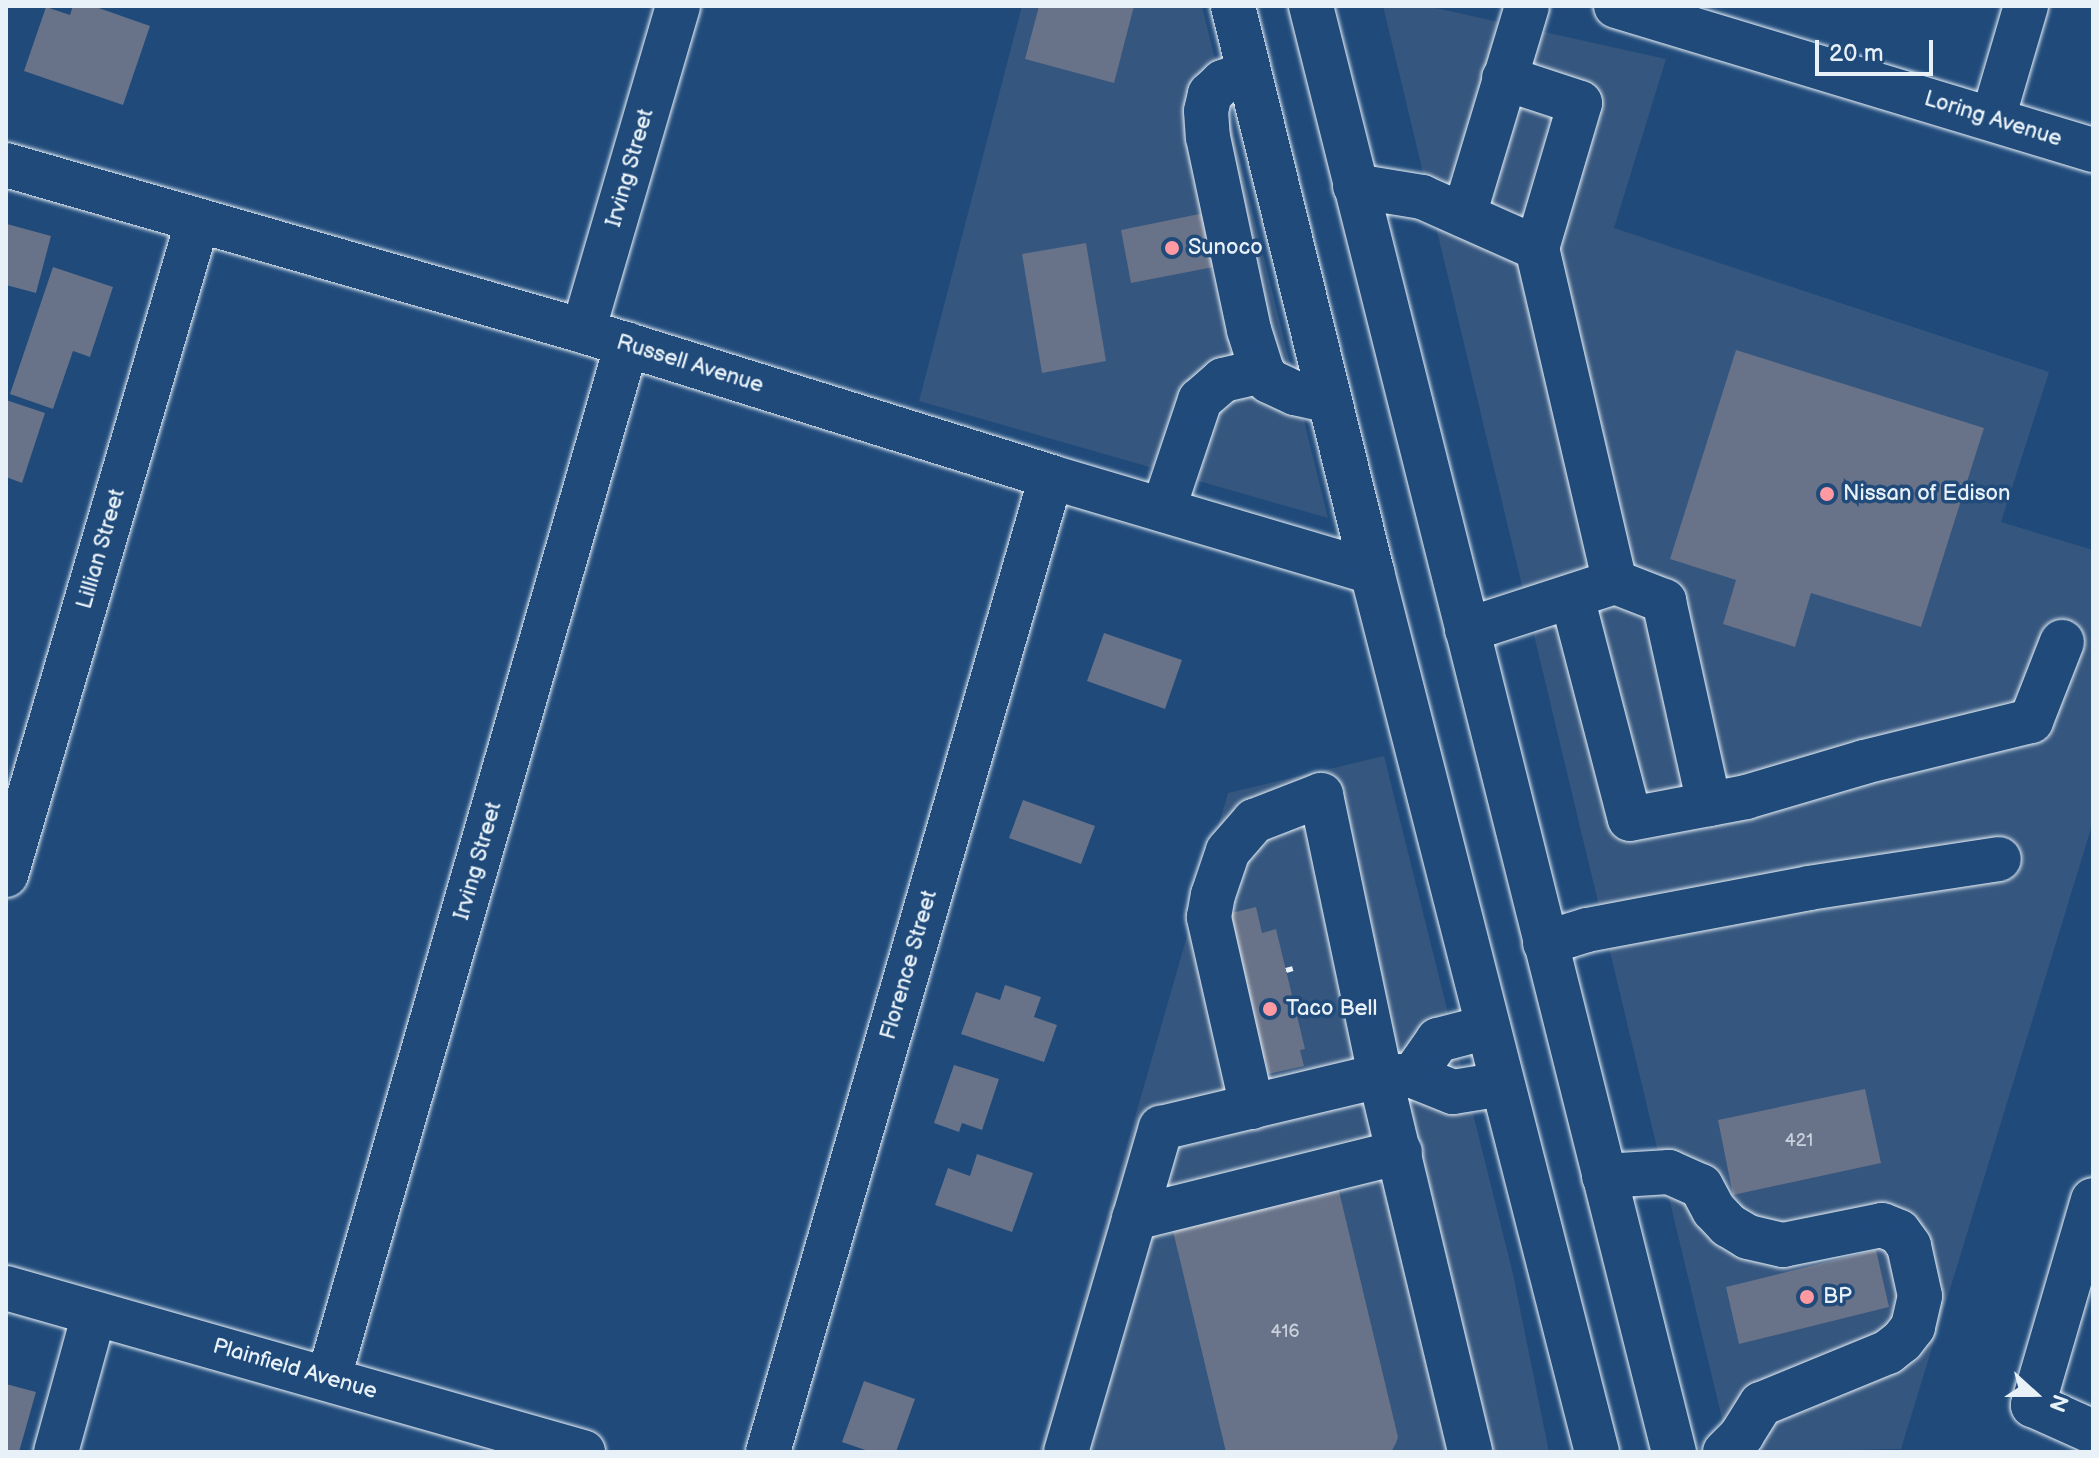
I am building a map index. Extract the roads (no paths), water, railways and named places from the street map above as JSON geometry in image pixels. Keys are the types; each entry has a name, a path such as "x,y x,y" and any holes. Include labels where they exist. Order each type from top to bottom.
{"main road":[{"name":"Irving Street","path":"583,331 678,6"},
{"path":"1233,6 1372,572 1502,1084 1588,1406 1597,1452"},
{"path":"1311,6 1674,1452"},
{"path":"1464,215 1527,6"},
{"name":"Loring Avenue","path":"1616,6 2093,150"},
{"path":"1993,118 2026,6"},
{"path":"1249,73 1223,82 1210,94 1206,111 1208,137 1249,330 1262,371 1283,389 1329,401"},
{"path":"1504,78 1580,103 1537,248 1615,582"},
{"name":"Russell Avenue","path":"6,165 197,223 627,344 1051,477 1372,572"},
{"path":"1355,186 1422,197 1537,248"},
{"name":"Lillian Street","path":"6,875 197,223"},
{"name":"Irving Street","path":"329,1377 627,344"},
{"path":"1163,510 1200,400 1223,380 1262,371"},
{"name":"Florence Street","path":"768,1452 1051,477"},
{"path":"1467,630 1615,582 1664,601 1709,804"},
{"path":"1572,597 1630,819 1709,804 2031,721 2062,642"},
{"path":"1252,1107 1209,917 1213,895 1228,851 1254,821 1321,795 1396,1076 1400,1152 1470,1452"},
{"path":"1545,943 1587,930 1809,888 1999,859"},
{"path":"1396,1076 1438,1040 1488,1027"},
{"path":"1066,1452 1161,1128 1396,1076 1453,1092 1502,1084"},
{"path":"1134,1218 1400,1152"},
{"path":"1604,1176 1669,1172 1701,1186 1714,1210 1728,1225 1748,1237 1772,1243 1783,1245 1882,1225 1899,1232 1909,1246 1920,1296 1913,1327 1902,1341 1888,1352 1761,1404 1733,1444"},
{"path":"2093,1200 2033,1405 2093,1432"},
{"name":"Plainfield Avenue","path":"6,1288 329,1377 583,1452"},
{"path":"56,1452 94,1314"},
{"path":"1588,1406 1589,1452"}],"place":[{"name":"Sunoco","path":"1172,248"},
{"name":"Nissan of Edison","path":"1827,494"},
{"name":"Taco Bell","path":"1270,1009"},
{"name":"BP","path":"1807,1297"}]}
